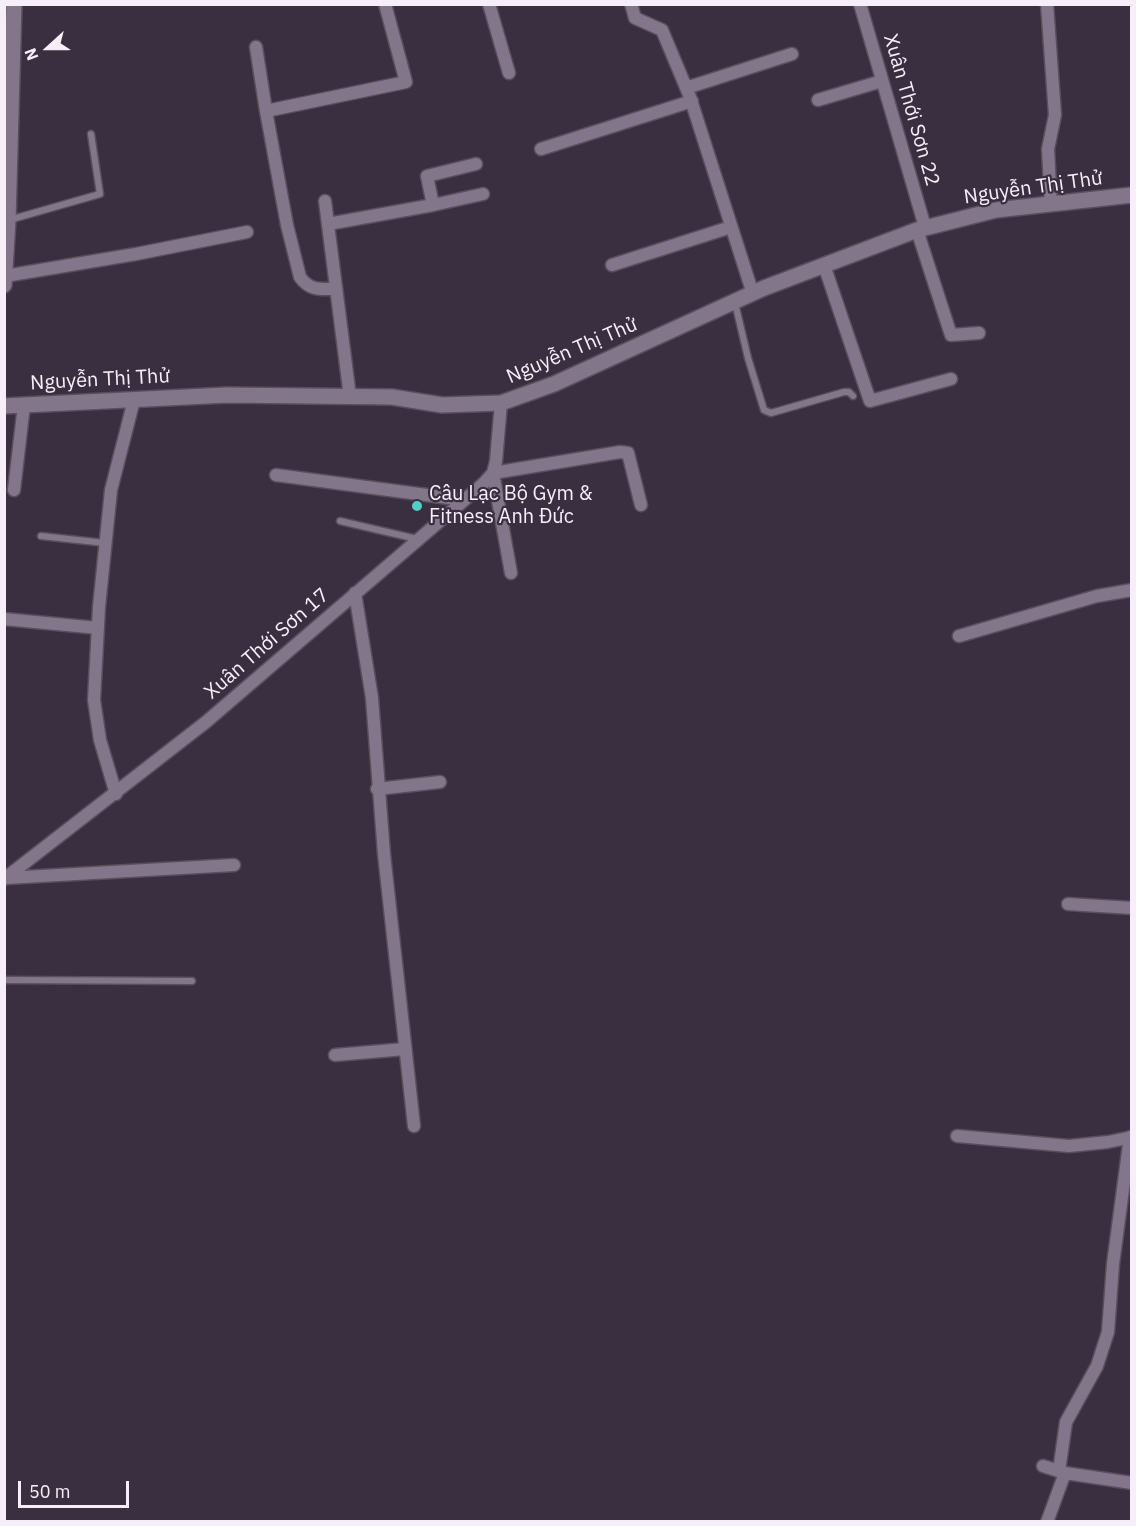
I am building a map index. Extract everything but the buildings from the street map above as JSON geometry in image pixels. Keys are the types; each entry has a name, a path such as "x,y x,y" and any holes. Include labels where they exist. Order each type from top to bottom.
{"street":[{"path":"4,285 9,220 14,4"},
{"path":"266,111 406,81 385,4"},
{"path":"489,4 509,73"},
{"path":"631,4 635,18 662,30 692,101 753,294"},
{"name":"Xuân Thới Sơn 22","path":"860,4 951,335 980,333"},
{"path":"1047,4 1055,115 1048,149 1051,205"},
{"path":"256,47 287,225 300,277 313,289 336,289"},
{"path":"686,88 792,54"},
{"path":"818,100 882,81"},
{"path":"541,149 692,101"},
{"path":"433,205 427,176 476,164"},
{"path":"328,224 483,194"},
{"name":"Nguyễn Thị Thử","path":"4,406 227,395 392,398 442,405 501,403 554,384 753,294 921,228 996,210 1131,195"},
{"path":"326,201 350,397"},
{"path":"612,265 732,227"},
{"path":"5,276 247,232"},
{"path":"824,265 870,401 951,379"},
{"path":"116,794 100,740 94,700 98,628 111,490 134,400"},
{"path":"501,403 493,473 511,573"},
{"path":"14,490 24,405"},
{"path":"493,473 620,452 628,453 641,505"},
{"name":"Xuân Thới Sơn 17","path":"5,879 206,722 493,473"},
{"path":"276,475 464,500"},
{"path":"959,636 1097,596 1131,590"},
{"path":"355,593 372,698 377,789 414,1126"},
{"path":"4,619 98,628"},
{"path":"377,789 440,782"},
{"path":"5,879 234,866"},
{"path":"1068,904 1131,908"},
{"path":"335,1055 405,1049"},
{"path":"957,1136 1069,1146 1131,1137 1113,1264 1108,1332 1097,1366 1066,1422 1062,1472 1047,1521"},
{"path":"1042,1466 1062,1472 1131,1483"}],"lane":[{"path":"9,220 100,194 91,134"},
{"path":"735,302 748,358 764,410 771,412 844,392 849,392 853,396"},
{"path":"340,521 417,539"},
{"path":"41,536 105,543"},
{"path":"4,980 192,981"}],"place":[{"name":"Câu Lạc Bộ Gym & Fitness Anh Đức","path":"417,506"}]}
